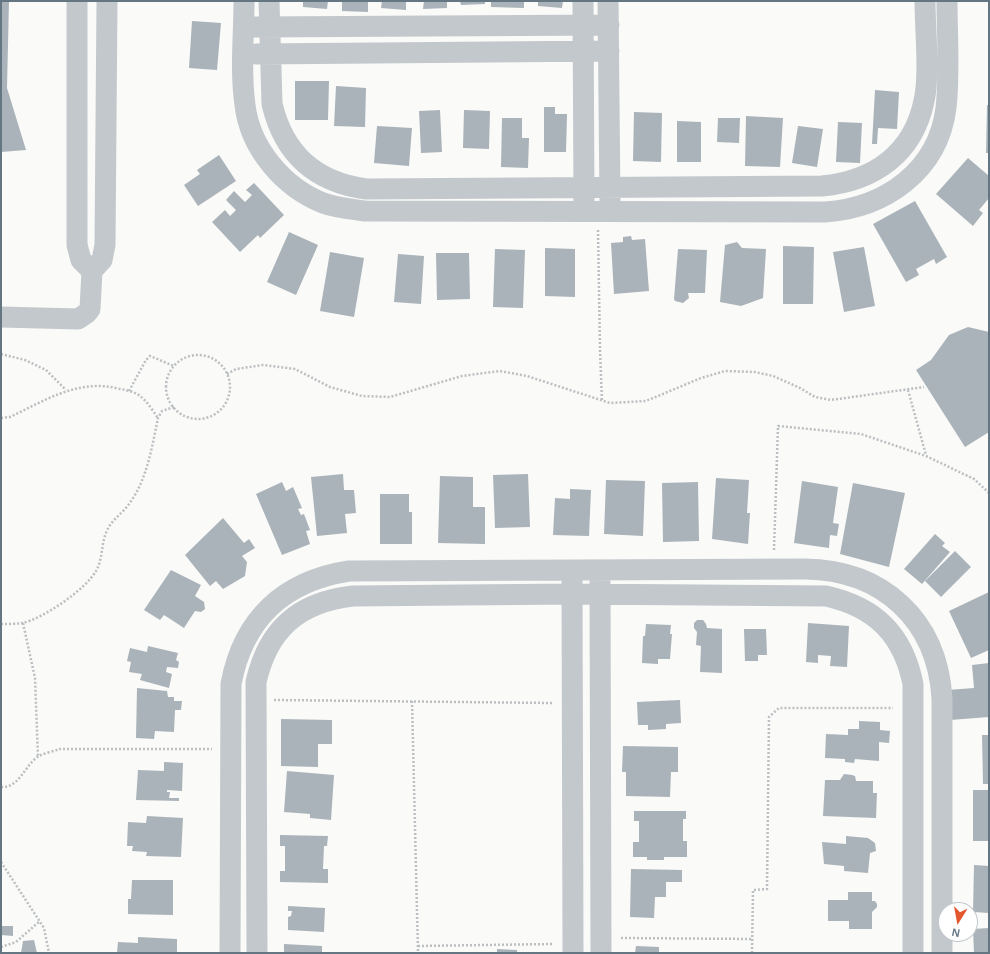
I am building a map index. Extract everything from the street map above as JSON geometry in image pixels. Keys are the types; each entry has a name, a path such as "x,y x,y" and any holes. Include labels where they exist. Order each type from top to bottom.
{"street":[{"path":"77,1 77,245 81,260 92,271"},
{"path":"1,317 73,319 83,317 87,313 91,304 92,271 102,260 105,245 107,1"},
{"path":"244,1 245,106 250,127 259,146 271,164 286,180 303,193 344,209 365,211 597,212 832,212 863,206 892,192 912,176 924,162 935,145 942,127 946,108 947,89 947,1"},
{"path":"269,1 272,104 276,121 283,137 304,163 333,181 349,187 366,189 822,186 858,180 874,172 902,149 920,118 926,82 925,1"},
{"path":"583,1 584,188 597,212"},
{"path":"597,212 610,187 608,1"},
{"path":"244,27 609,25"},
{"path":"244,54 609,51"},
{"path":"230,953 230,749 231,684 234,665 241,646 251,629 277,600 293,589 317,578 349,571 822,569 840,572 873,584 901,604 913,617 932,647 941,681 942,698 942,953"},
{"path":"572,570 573,948"},
{"path":"600,570 601,946"},
{"path":"257,953 256,700 259,671 267,649 289,621 303,611 319,603 336,598 353,596 572,594 810,595 843,600 858,606 872,614 895,638 910,668 913,684 913,953"}],"path":[{"path":"597,212 602,402"},
{"path":"1,354 24,360 46,370 66,390"},
{"path":"129,391 150,356 174,366"},
{"path":"189,356 207,356 222,366 227,374 230,383 227,400 215,414 198,419 180,414 174,408 166,391 169,374 174,366 189,356"},
{"path":"227,374 236,369 262,365 295,369 330,387 362,396 390,397 462,376 500,371 527,376 602,402 610,403 646,401 701,378 725,371 755,372 773,376 800,388 815,397 830,400 924,387"},
{"path":"1,418 10,417 66,390 87,386 108,386 129,391 142,397 158,418"},
{"path":"908,390 926,456"},
{"path":"1,624 23,623 71,598 86,586 97,571 103,553 106,533 129,504 143,480 158,418 162,411 174,408"},
{"path":"773,569 778,426 861,434 926,456 974,479 989,493"},
{"path":"23,623 34,678 38,757"},
{"path":"256,700 573,703"},
{"path":"412,701 418,953"},
{"path":"752,953 753,890 767,889 768,723 770,717 779,708 914,708"},
{"path":"1,787 5,787 16,782 38,757 60,749 230,749"},
{"path":"1,862 40,921 46,936 49,953"},
{"path":"1,947 16,942 40,921"},
{"path":"601,946 752,939"},
{"path":"418,946 573,948"}],"building":[{"path":"1,1 9,1 7,88 26,150 1,152"},
{"path":"303,1 328,1 327,9 303,7"},
{"path":"342,1 368,1 368,12 342,11"},
{"path":"382,1 406,1 406,10 381,8"},
{"path":"424,1 447,1 447,8 423,9"},
{"path":"460,1 485,1 485,4 461,5"},
{"path":"491,1 524,1 524,8 491,7"},
{"path":"538,1 563,1 562,8 538,6"},
{"path":"192,21 221,23 217,70 189,68"},
{"path":"295,81 329,81 328,120 295,120"},
{"path":"336,86 366,88 365,127 334,126"},
{"path":"875,90 899,92 897,129 878,128 877,144 872,144"},
{"path":"987,105 989,105 989,153 986,153"},
{"path":"544,107 555,107 555,114 567,114 566,152 544,152"},
{"path":"440,110 442,152 421,153 419,111"},
{"path":"464,110 490,111 489,149 463,148"},
{"path":"634,112 662,113 661,162 633,161"},
{"path":"746,116 783,118 780,167 745,166"},
{"path":"502,118 522,118 522,138 529,138 528,168 501,167"},
{"path":"718,118 740,118 739,143 717,142"},
{"path":"677,121 701,122 701,162 677,162"},
{"path":"838,122 862,123 860,163 836,162"},
{"path":"377,126 412,128 409,166 374,163"},
{"path":"798,126 823,129 817,167 792,163"},
{"path":"219,155 236,181 198,206 184,185 200,174 197,170"},
{"path":"968,158 989,176 989,198 979,210 983,213 973,226 936,194"},
{"path":"254,183 284,215 260,238 258,235 240,252 212,222 225,210 230,216 236,210 226,200 234,191 245,202 252,195 246,190"},
{"path":"915,201 947,257 936,264 934,259 916,269 919,275 906,282 873,224"},
{"path":"289,232 318,245 296,295 267,282"},
{"path":"631,236 632,240 645,239 649,291 614,294 611,243 623,242 623,237"},
{"path":"737,242 742,248 766,249 763,298 741,306 720,302 725,245"},
{"path":"783,246 814,247 813,304 783,304"},
{"path":"864,247 875,306 844,312 833,252"},
{"path":"545,248 575,249 575,297 545,296"},
{"path":"495,249 525,250 523,308 493,307"},
{"path":"678,249 707,250 705,293 688,293 689,298 683,303 675,301 674,299"},
{"path":"330,252 364,258 354,317 320,311"},
{"path":"436,253 469,253 470,299 437,300"},
{"path":"398,254 424,256 421,304 394,302"},
{"path":"968,327 989,332 989,432 965,447 916,370 931,360 949,335"},
{"path":"343,474 344,490 354,490 356,513 345,514 347,533 317,536 311,477"},
{"path":"528,474 530,527 495,528 493,475"},
{"path":"440,476 473,477 473,507 485,507 485,544 438,543"},
{"path":"716,478 749,480 747,513 750,513 748,544 712,539"},
{"path":"606,480 645,481 643,536 604,534"},
{"path":"802,481 838,487 833,523 839,524 837,536 830,535 829,548 794,543"},
{"path":"282,482 286,491 293,487 302,508 298,509 301,515 304,514 310,530 306,531 310,544 282,555 256,494"},
{"path":"698,482 699,541 663,542 662,483"},
{"path":"853,483 905,493 889,567 840,554"},
{"path":"570,489 591,490 589,536 553,535 555,498 570,499"},
{"path":"380,494 409,494 409,512 412,512 412,544 380,544"},
{"path":"223,518 244,543 249,539 255,548 242,556 247,562 245,576 223,589 216,581 210,586 185,555"},
{"path":"935,534 945,543 942,546 950,552 922,584 904,569"},
{"path":"955,551 971,567 941,597 925,581"},
{"path":"171,570 201,585 195,596 204,602 205,609 201,612 195,611 184,628 164,615 160,620 144,610"},
{"path":"989,592 989,650 971,658 949,611"},
{"path":"697,620 703,620 707,628 722,629 722,673 700,672 701,646 696,645 697,632 694,628 694,623"},
{"path":"808,623 849,626 847,667 830,666 831,656 818,655 818,663 806,662"},
{"path":"646,624 671,625 670,634 672,634 670,659 658,659 658,664 642,663 643,636 645,636"},
{"path":"744,629 766,629 767,655 758,655 758,661 745,661"},
{"path":"148,646 178,653 176,660 179,662 178,668 167,667 166,672 172,674 169,688 140,680 142,674 129,672 131,662 127,661 130,648 147,652"},
{"path":"989,663 989,717 950,720 947,690 974,688 972,665"},
{"path":"137,688 167,691 168,697 174,697 174,701 182,701 181,710 175,710 174,732 155,731 154,739 136,738"},
{"path":"680,700 681,723 666,724 666,729 648,730 648,725 638,725 637,702"},
{"path":"281,719 332,720 332,744 318,744 318,767 281,766"},
{"path":"859,721 880,722 880,730 890,731 889,743 879,742 879,761 855,759 854,763 845,762 845,759 825,758 826,734 848,735 848,729 859,729"},
{"path":"982,735 989,735 989,784 983,784"},
{"path":"623,746 678,747 678,772 671,772 670,797 626,796 626,772 622,772"},
{"path":"164,762 183,763 182,791 167,790 167,792 170,792 169,798 179,798 179,801 136,800 138,770 164,771"},
{"path":"287,771 334,775 331,820 310,818 310,814 284,812"},
{"path":"844,774 855,776 856,781 873,781 873,793 877,793 876,818 823,816 825,780 840,780"},
{"path":"973,790 989,790 989,841 973,841"},
{"path":"634,811 686,811 686,819 683,819 683,841 687,841 687,857 664,857 664,860 647,860 647,857 633,857 633,842 639,842 639,821 634,821"},
{"path":"147,816 183,818 181,857 146,856 147,852 132,851 133,846 127,846 128,822 146,823"},
{"path":"280,835 328,836 327,846 324,846 323,869 328,869 328,883 280,882 280,871 285,871 285,846 280,846"},
{"path":"846,836 868,838 875,843 876,851 870,853 868,873 844,871 844,866 824,864 822,842 846,844"},
{"path":"974,865 989,866 989,913 978,912 978,902 973,902"},
{"path":"631,869 682,870 682,882 666,882 666,897 655,897 654,918 630,917"},
{"path":"132,880 173,880 173,915 128,914 128,899 131,899"},
{"path":"848,892 872,892 872,901 875,901 877,907 872,912 872,929 849,929 849,921 828,921 828,900 848,900"},
{"path":"288,906 325,908 324,932 288,930 288,917 291,916 292,911 288,911"},
{"path":"1,926 13,926 13,936 1,935"},
{"path":"989,928 989,953 974,953 974,942 978,942 978,929"},
{"path":"138,937 177,939 177,952 117,953 118,942 138,943"},
{"path":"34,940 37,953 21,953 23,941"},
{"path":"284,944 322,946 322,953 284,953"},
{"path":"636,946 659,947 659,953 635,953"},
{"path":"497,949 517,950 517,953 497,953"}]}
